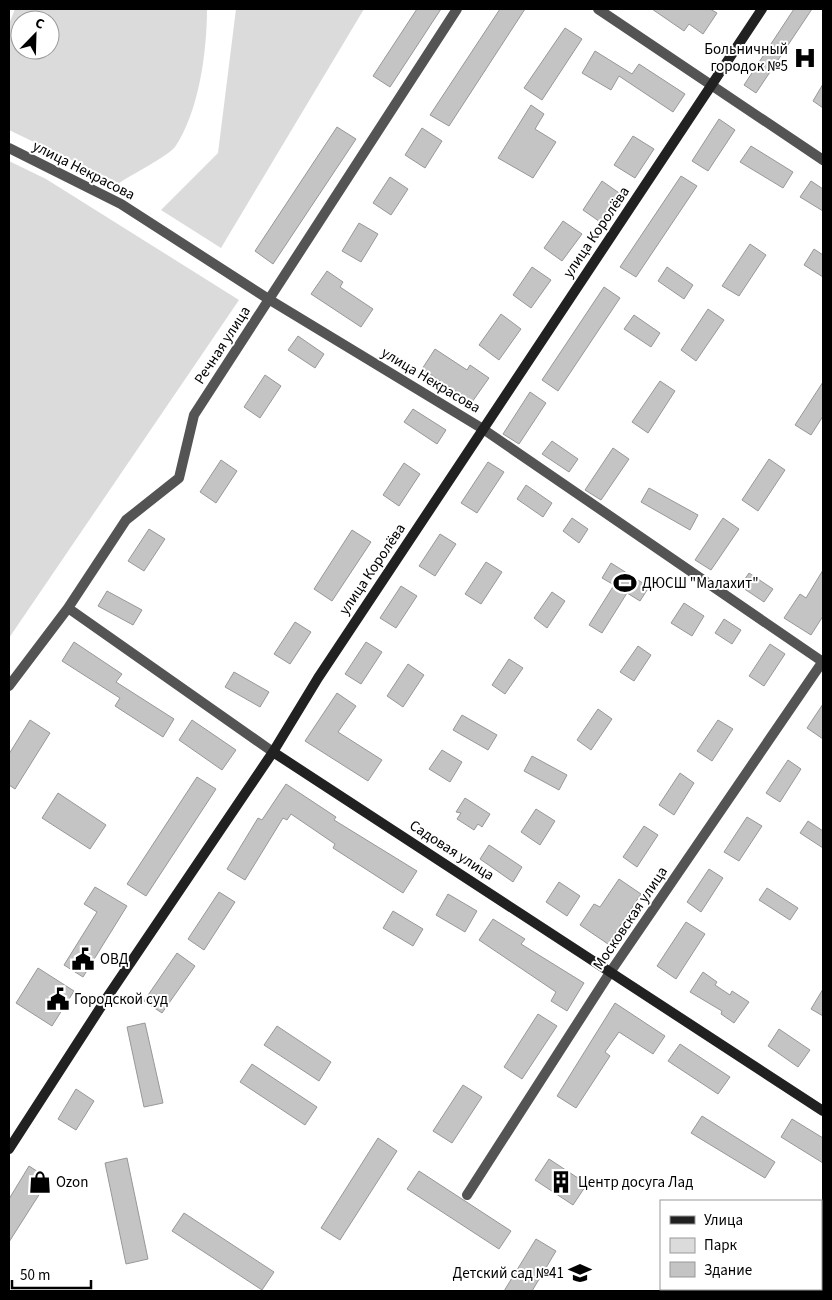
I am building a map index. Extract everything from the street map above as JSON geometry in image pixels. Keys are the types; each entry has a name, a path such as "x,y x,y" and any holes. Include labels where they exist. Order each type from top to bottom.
{"street":[{"name":"Речная улица","path":"9,686 68,608 126,520 179,478 194,416 457,9"},
{"path":"598,9 823,160"},
{"name":"улица Королёва","path":"9,1149 106,998 273,752 318,678 762,9"},
{"name":"улица Некрасова","path":"9,148 121,204 270,300 483,429 823,662"},
{"name":"Садовая улица","path":"68,608 273,752 823,1111"},
{"name":"Московская улица","path":"467,1195 611,971 823,662"}],"green space":[{"path":"15,9 207,9 203,62 196,99 183,133 175,147 157,160 119,183 9,130 10,22 10,60 60,60 60,10"},
{"path":"236,9 364,9 221,248 161,210 218,153"},
{"path":"9,161 46,179 239,300 9,638"}],"building":[{"path":"417,9 441,9 390,87 373,76"},
{"path":"500,9 525,9 449,126 430,115"},
{"path":"652,9 710,9 717,13 703,34 689,24 684,31"},
{"path":"794,9 812,9 756,93 744,85"},
{"path":"565,28 582,39 542,100 524,88"},
{"path":"595,51 632,74 639,64 685,94 673,112 619,76 611,90 582,73"},
{"path":"823,84 823,108 813,101"},
{"path":"531,105 544,114 535,129 556,142 533,178 498,158"},
{"path":"719,119 735,130 708,171 692,161"},
{"path":"337,127 356,139 273,264 255,251"},
{"path":"422,128 442,141 425,168 405,155"},
{"path":"633,136 654,149 635,178 614,165"},
{"path":"751,146 793,172 783,188 740,162"},
{"path":"681,176 697,186 636,277 620,267"},
{"path":"390,177 408,189 391,215 373,203"},
{"path":"602,181 622,195 603,224 583,210"},
{"path":"811,181 823,189 823,211 800,197"},
{"path":"563,221 582,234 562,261 544,248"},
{"path":"359,223 378,234 361,262 342,251"},
{"path":"750,244 766,255 739,296 722,286"},
{"path":"814,249 823,255 823,277 804,265"},
{"path":"532,267 551,280 531,308 513,295"},
{"path":"667,267 693,285 684,299 658,281"},
{"path":"327,271 343,282 340,287 373,309 361,327 311,294"},
{"path":"604,287 620,298 558,391 542,380"},
{"path":"708,309 724,320 696,361 681,350"},
{"path":"501,314 521,329 499,360 479,345"},
{"path":"634,315 660,333 651,347 624,329"},
{"path":"298,336 324,354 315,368 288,350"},
{"path":"435,349 467,370 470,365 489,378 472,402 422,369"},
{"path":"265,375 281,386 260,418 244,407"},
{"path":"660,381 675,391 648,433 632,422"},
{"path":"823,382 823,416 811,435 795,425"},
{"path":"530,392 546,403 519,444 503,434"},
{"path":"413,409 446,430 437,444 404,422"},
{"path":"552,441 578,459 569,472 542,454"},
{"path":"613,448 629,459 601,500 585,490"},
{"path":"769,459 785,470 758,511 742,500"},
{"path":"221,460 237,471 216,503 200,492"},
{"path":"488,462 504,472 477,513 461,503"},
{"path":"404,463 420,474 399,506 383,495"},
{"path":"526,485 552,503 543,517 517,499"},
{"path":"649,488 698,515 690,530 641,502"},
{"path":"572,518 588,529 579,543 563,531"},
{"path":"723,518 739,529 711,570 695,560"},
{"path":"149,529 165,539 144,571 128,561"},
{"path":"352,530 371,542 332,601 314,589"},
{"path":"440,534 456,544 435,576 419,566"},
{"path":"486,562 502,572 481,604 465,594"},
{"path":"611,563 649,587 640,601 627,593 602,633 589,625 614,585 602,578"},
{"path":"823,570 823,616 811,635 784,618 800,594 806,598"},
{"path":"749,573 773,589 764,602 740,586"},
{"path":"401,586 417,596 396,628 380,618"},
{"path":"107,591 142,610 133,625 98,606"},
{"path":"552,592 565,601 547,628 534,618"},
{"path":"684,603 704,616 692,636 671,623"},
{"path":"724,619 741,630 732,644 715,633"},
{"path":"295,622 311,632 290,664 274,654"},
{"path":"74,642 122,674 116,682 174,719 163,737 115,706 120,698 62,661"},
{"path":"366,642 382,652 361,684 345,674"},
{"path":"770,644 785,654 764,686 749,676"},
{"path":"638,646 651,655 634,681 620,672"},
{"path":"509,659 523,668 505,694 492,685"},
{"path":"408,664 424,675 403,707 387,696"},
{"path":"234,672 269,692 260,707 225,687"},
{"path":"337,693 356,706 338,732 382,760 368,781 305,741"},
{"path":"823,704 823,739 807,728"},
{"path":"598,709 612,719 591,750 577,740"},
{"path":"462,715 497,735 488,750 453,730"},
{"path":"30,720 50,733 15,789 9,785 9,754"},
{"path":"192,720 236,750 222,770 179,740"},
{"path":"718,720 733,729 712,761 697,751"},
{"path":"442,750 462,762 450,782 429,769"},
{"path":"532,756 567,775 559,790 524,771"},
{"path":"788,760 801,769 780,802 766,793"},
{"path":"680,773 694,783 674,815 659,805"},
{"path":"197,777 216,789 146,896 127,884"},
{"path":"286,784 336,817 334,820 417,871 403,893 333,848 335,844 291,814 287,820 283,818 245,880 227,869 258,818 262,820"},
{"path":"58,793 106,825 90,849 42,818"},
{"path":"465,798 490,814 482,827 478,824 474,830 457,819 461,813 456,812"},
{"path":"536,809 555,821 540,845 521,832"},
{"path":"747,817 762,826 739,861 724,852"},
{"path":"808,821 823,831 823,848 800,833"},
{"path":"644,826 658,835 637,867 623,857"},
{"path":"489,845 522,867 513,882 480,859"},
{"path":"709,869 723,878 701,912 687,902"},
{"path":"619,879 641,894 608,944 580,925 594,904 600,907"},
{"path":"559,882 580,896 567,916 546,902"},
{"path":"95,887 127,906 83,977 64,965 97,912 84,904"},
{"path":"767,888 798,908 790,920 759,900"},
{"path":"219,892 235,902 204,950 188,939"},
{"path":"448,894 477,911 465,932 436,915"},
{"path":"393,911 423,929 413,946 383,928"},
{"path":"493,919 525,939 521,944 584,983 567,1011 551,1001 556,992 479,940"},
{"path":"686,922 705,934 676,979 657,966"},
{"path":"177,953 195,966 162,1013 144,1001"},
{"path":"38,968 74,991 52,1026 16,1003"},
{"path":"703,972 717,982 715,985 730,995 732,991 749,1002 734,1023 721,1014 722,1011 690,992"},
{"path":"823,989 823,1016 811,1009"},
{"path":"615,1003 665,1036 653,1054 619,1032 605,1052 610,1056 576,1108 557,1096"},
{"path":"538,1014 557,1026 522,1079 504,1067"},
{"path":"145,1023 163,1103 144,1107 127,1027"},
{"path":"277,1026 331,1062 319,1081 264,1045"},
{"path":"779,1029 810,1050 798,1067 768,1046"},
{"path":"680,1044 730,1077 718,1094 668,1061"},
{"path":"252,1064 317,1107 305,1125 240,1082"},
{"path":"463,1085 482,1097 452,1143 433,1131"},
{"path":"76,1089 94,1101 76,1130 58,1119"},
{"path":"702,1116 775,1162 765,1178 691,1133"},
{"path":"792,1119 823,1138 823,1163 781,1137"},
{"path":"378,1138 397,1151 340,1240 321,1228"},
{"path":"127,1158 148,1259 126,1264 105,1163"},
{"name":"Центр досуга Лад","path":"549,1159 587,1184 573,1205 535,1180"},
{"path":"29,1166 49,1179 9,1242 9,1199"},
{"path":"419,1171 511,1231 499,1249 407,1189"},
{"path":"184,1213 274,1272 262,1290 172,1231"},
{"path":"536,1239 556,1251 532,1291 504,1291"}],"place":[{"name":"Больничный городок №5","path":"805,58"},
{"name":"ДЮСШ \"Малахит\"","path":"625,583"},
{"name":"ОВД","path":"83,959"},
{"name":"Городской суд","path":"58,999"},
{"name":"Ozon","path":"40,1182"},
{"name":"Центр досуга Лад","path":"561,1182"},
{"name":"Детский сад №41","path":"580,1273"}]}
